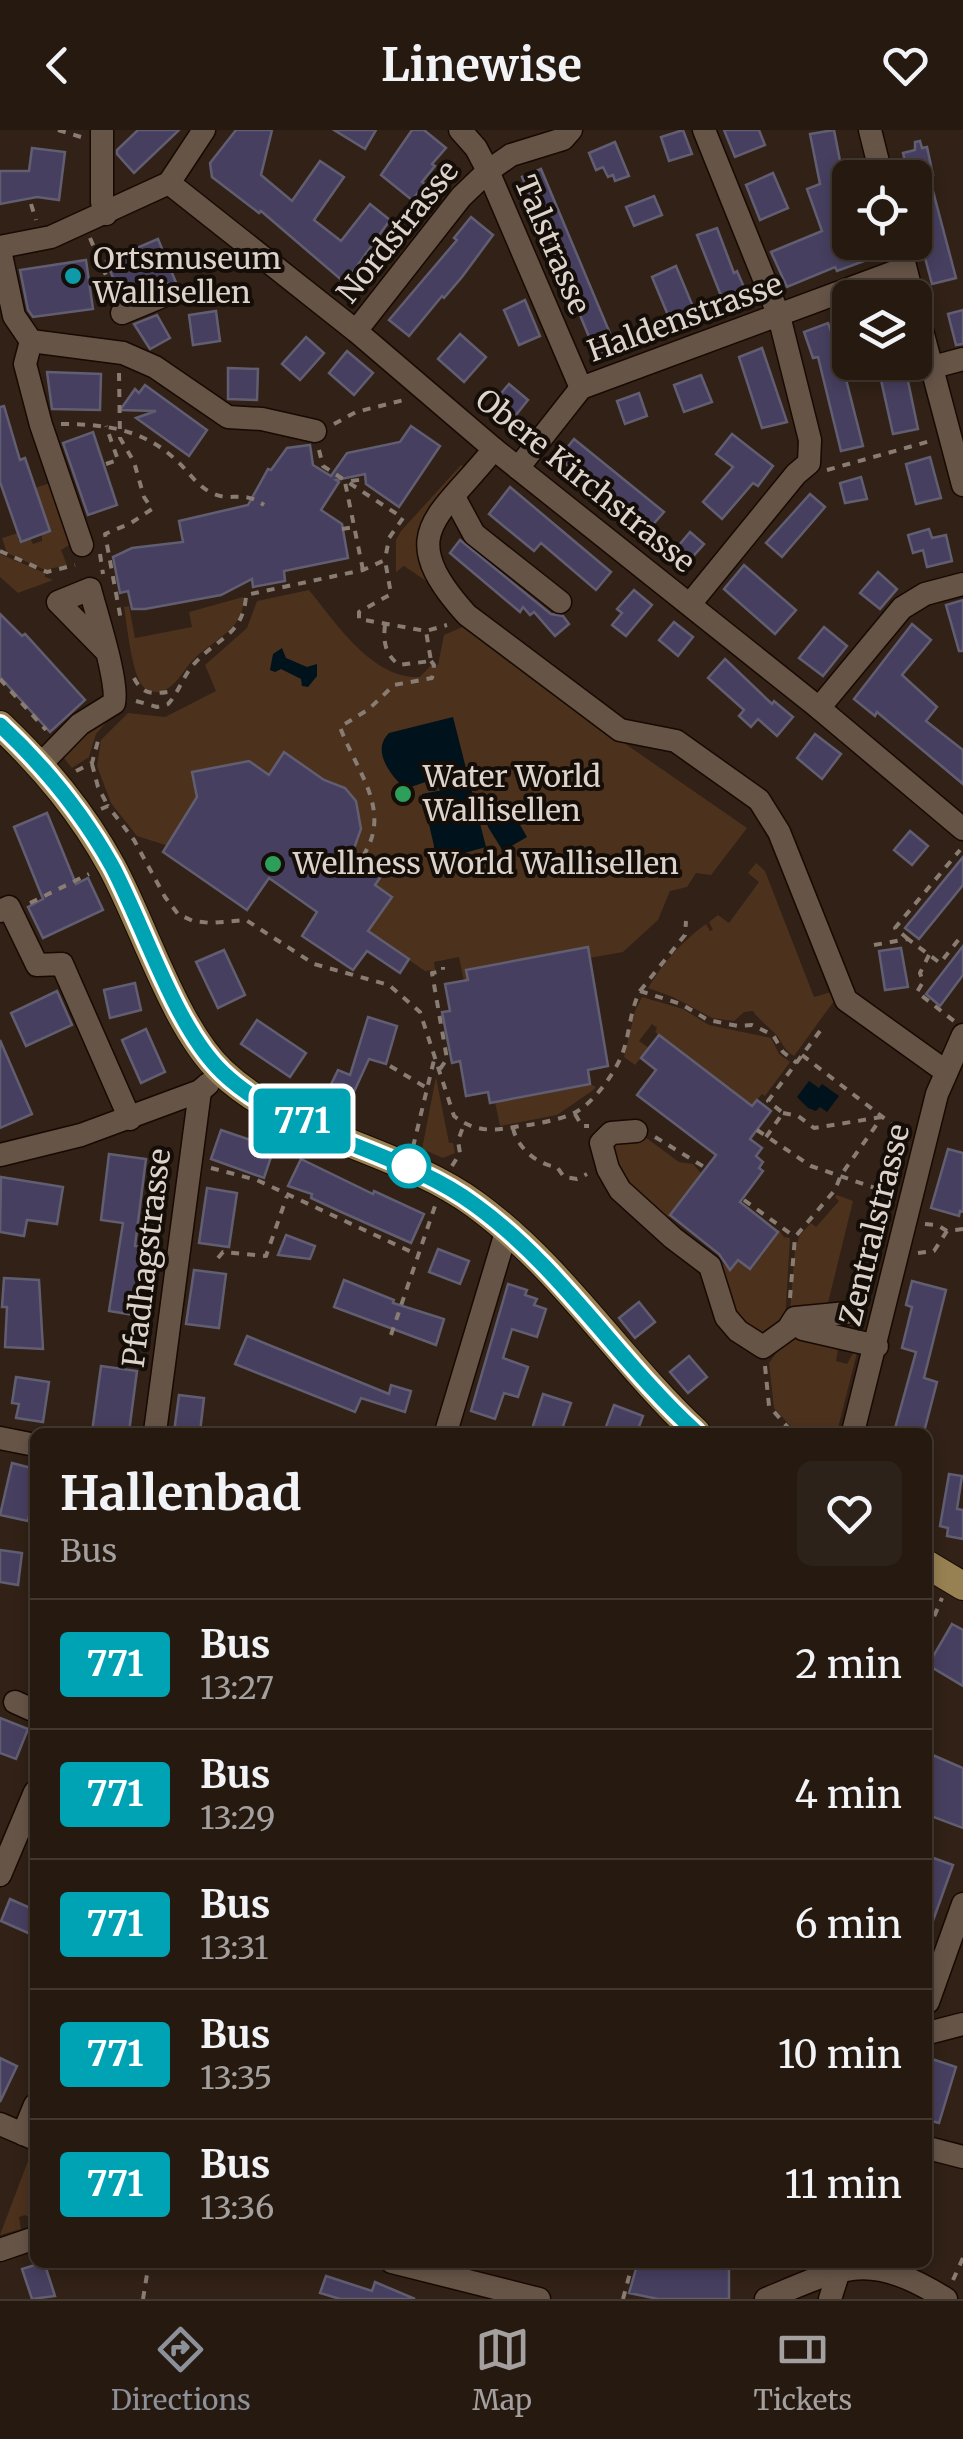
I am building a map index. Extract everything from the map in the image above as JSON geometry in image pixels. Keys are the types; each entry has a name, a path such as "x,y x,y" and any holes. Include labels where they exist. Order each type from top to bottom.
{"main road":[{"path":"5,714 86,823 112,867 185,1020 220,1071 266,1104 443,1182 507,1229 570,1292 692,1428"},
{"path":"932,1569 954,1588"}],"street":[{"path":"204,130 169,182 51,237 0,248 14,316 31,341 123,353 155,366 228,417 316,430"},
{"name":"Talstrasse","path":"460,130 476,148 488,171 581,388"},
{"name":"Nordstrasse","path":"356,331 461,197 488,171 511,156 563,139 571,130"},
{"path":"690,604 809,463 810,440 779,316 704,130"},
{"path":"870,130 878,160"},
{"path":"96,134 106,214"},
{"name":"Obere Kirchstrasse","path":"169,182 963,829"},
{"path":"903,260 908,280"},
{"name":"Haldenstrasse","path":"518,468 581,388 905,268"},
{"path":"122,313 163,296"},
{"path":"31,341 24,361 83,554"},
{"path":"963,358 932,367 963,485"},
{"path":"222,440 228,417"},
{"path":"494,449 432,523 427,540 428,560 447,592 467,615 620,730 676,741 759,800 779,832 846,1000 946,1071"},
{"path":"454,497 474,534 560,602"},
{"path":"819,708 902,608 925,594 963,584"},
{"path":"42,764 80,724 114,703 116,694 106,650"},
{"path":"9,910 37,965 62,964 130,1119"},
{"name":"Zentralstrasse","path":"854,1428 959,1029"},
{"path":"0,1155 130,1119 200,1091 220,1071"},
{"name":"Pfadhagstrasse","path":"156,1428 200,1091"},
{"path":"636,1131 611,1133 601,1144 608,1169 620,1190 710,1266 726,1317 738,1331 763,1347 795,1329 876,1346"},
{"path":"447,1428 507,1229"},
{"path":"795,1329 795,1318 847,1314"},
{"path":"0,1438 30,1444"},
{"path":"0,1875 30,1804"},
{"path":"932,1991 963,1904"},
{"path":"932,2032 963,2024"},
{"path":"0,2124 29,2136"},
{"path":"932,2149 963,2157"},
{"path":"0,2250 30,2240"},
{"path":"425,2268 456,2290 539,2299"},
{"path":"766,2299 835,2268"},
{"path":"830,2299 841,2268"},
{"path":"868,2268 948,2294"}],"path":[{"path":"58,130 74,137 96,134"},
{"path":"30,204 39,229"},
{"path":"89,233 122,313"},
{"path":"123,353 118,428 124,450 134,462 144,497 152,508 105,534 123,628"},
{"path":"411,393 404,401 356,412 316,430 323,466 403,518 390,538 385,560 391,594 359,612 359,619 426,631 467,615"},
{"path":"41,424 106,426 139,433 162,446 194,482 212,494 252,496 264,504"},
{"path":"106,426 118,460 106,464"},
{"path":"809,463 827,470 938,438"},
{"path":"346,482 366,480"},
{"path":"346,482 362,570"},
{"path":"342,529 354,527"},
{"path":"0,543 2,552 46,575 83,554"},
{"path":"127,696 146,706 168,704 194,663 239,624 246,595 362,570 385,560"},
{"path":"385,625 385,648 390,658 399,665 431,661"},
{"path":"363,856 374,828 374,799 340,727 370,709 386,690 432,678 434,665 426,631"},
{"path":"130,666 142,690 160,694 174,691"},
{"path":"0,679 52,737"},
{"path":"5,714 16,698"},
{"path":"92,763 108,806 134,840 178,914 210,923 246,920 314,964 389,984 420,1012 454,1116 482,1131 513,1128 574,1113 582,1107 609,1077 622,1054 640,991 684,936 686,921"},
{"path":"98,811 108,806"},
{"path":"963,846 895,928 940,963 963,934"},
{"path":"9,910 98,870"},
{"path":"874,945 908,938"},
{"path":"929,954 920,972 924,982 916,992 959,1029"},
{"path":"440,1069 447,1059 432,973 443,968"},
{"path":"640,991 681,1004 708,1020 752,1025 774,1036 782,1052 797,1063"},
{"path":"820,1031 768,1101 814,1128 882,1117"},
{"path":"802,1055 910,1139"},
{"path":"411,1152 436,1057"},
{"path":"390,1066 426,1088"},
{"path":"766,1137 784,1113"},
{"path":"795,1329 795,1237 835,1190 841,1175 882,1117"},
{"path":"457,1160 464,1124"},
{"path":"513,1128 515,1140 542,1165 557,1167 564,1177 577,1179 588,1173"},
{"path":"757,1130 811,1166 878,1190"},
{"path":"190,1162 256,1180 418,1255"},
{"path":"218,1258 223,1252 266,1256 288,1195"},
{"path":"391,1335 437,1200"},
{"path":"744,1200 795,1237"},
{"path":"916,1223 937,1225 947,1231 963,1228"},
{"path":"908,1254 934,1251 947,1231"},
{"path":"932,1624 954,1588"},
{"path":"948,2294 963,2258"},
{"path":"143,2299 148,2268"},
{"path":"623,2299 631,2268"}],"shaded area":[{"path":"461,465 465,468 428,515 432,585 404,566 396,572 396,540 401,531"},
{"path":"50,483 71,544 61,550 67,565 45,570 7,553 2,538 18,533 18,540 30,538 33,544 42,541 42,534 50,531 35,488"},
{"path":"0,554 53,580 18,593 0,577"},
{"name":"Water World Wallisellen","path":"309,590 357,647 386,669 403,675 420,677 431,665 438,665 444,635 467,625 614,736 747,828 711,875 696,873 687,887 670,891 658,920 623,952 589,958 587,947 467,969 468,980 464,981 459,957 434,962 435,970 425,971 409,960 400,973 367,951 353,970 302,936 317,912 269,878 137,836 111,803 97,766 101,740 128,713 165,717 216,691 205,665 247,628 257,601"},
{"path":"243,597 243,608 234,626 193,660 171,686 156,692 140,683 124,607 129,606 135,638 192,627 189,612"},
{"path":"110,718 96,734 89,757 72,768 63,757 87,729"},
{"path":"756,863 765,871 814,997 831,992 834,1001 794,1056 753,1011 744,1012 734,1021 712,1018 648,988 674,953 697,931 706,924 713,930 709,922 718,915 729,923 759,882 748,873"},
{"path":"642,997 683,1009 709,1025 771,1038 779,1054 790,1062 765,1096 762,1094 752,1106 655,1032 657,1028 652,1024 639,1041 649,1048 635,1065 624,1057"},
{"path":"436,1077 449,1143 453,1143 455,1153 443,1158 422,1149"},
{"path":"590,1084 596,1087 557,1115 500,1126 495,1102"},
{"path":"645,1137 679,1162 693,1164 702,1174 666,1221 730,1269 738,1260 750,1268 779,1230 790,1238 785,1320 772,1337 740,1327 717,1269 630,1197 607,1144"},
{"path":"835,1197 853,1201 828,1303 843,1301 842,1319 856,1323 827,1329 851,1348 850,1352 838,1349 836,1361 847,1364 855,1350 857,1353 838,1428 792,1428 774,1408 769,1363 788,1337 795,1249 800,1235 811,1223 816,1227 839,1201"},
{"path":"30,2156 30,2218 19,2217 21,2229 0,2235"}],"water":[{"path":"282,648 286,658 307,667 317,664 317,676 308,687 281,669 270,670 273,654"},
{"path":"453,717 486,847 439,860 433,856 422,794 443,790 440,777 405,789 389,769 382,747 389,733"},
{"path":"500,802 511,809 527,837 503,851 488,827 482,803"},
{"path":"809,1081 819,1088 822,1084 839,1096 827,1112 820,1107 816,1111 808,1108 797,1097"}],"building":[{"path":"138,130 179,130 134,173 117,150"},
{"path":"236,130 272,130 261,175 292,201 320,161 344,177 314,220 341,241 370,204 390,220 345,283 261,211 212,177 210,163"},
{"path":"334,130 376,130 365,149"},
{"path":"412,130 424,130 446,148 412,200 381,175"},
{"path":"683,130 692,154 669,161 661,137"},
{"path":"724,130 759,130 765,145 735,157"},
{"path":"834,130 840,160 832,160 832,260 867,260 837,271 835,267 787,287 771,252 822,231 807,189 820,184 810,134"},
{"path":"615,142 629,176 615,181 603,167 596,170 589,153"},
{"path":"915,142 927,147 930,160 905,160 903,153 915,150"},
{"path":"32,148 65,152 59,200 37,197 0,204 0,171 29,171"},
{"path":"541,169 617,350 598,358 522,177"},
{"path":"773,173 788,208 760,220 746,185"},
{"path":"932,187 956,278 932,284 926,260 932,260"},
{"path":"654,196 662,215 634,226 626,207"},
{"path":"471,217 493,235 462,277 409,336 389,320 457,240 454,238"},
{"path":"717,228 734,273 737,271 750,301 727,311 697,235"},
{"path":"158,239 177,285 158,282 121,297 106,261"},
{"path":"86,260 93,309 33,317 20,270"},
{"path":"676,266 694,309 670,320 652,277"},
{"path":"525,300 540,336 519,345 504,310"},
{"path":"963,310 963,344 956,345 948,314"},
{"path":"216,311 220,341 193,345 189,315"},
{"path":"157,315 170,338 150,349 134,324"},
{"path":"828,323 832,334 832,380 846,380 863,446 841,451 818,357 813,358 804,332"},
{"path":"460,334 486,357 464,382 438,359"},
{"path":"306,337 324,353 300,380 282,364"},
{"path":"762,348 787,422 762,428 739,357"},
{"path":"347,351 373,373 354,395 329,373"},
{"path":"228,368 258,369 257,400 228,399"},
{"path":"47,372 101,374 100,410 52,409"},
{"path":"701,375 712,402 684,412 674,385"},
{"path":"881,380 908,380 918,429 893,434"},
{"path":"509,384 528,400 512,420 492,404"},
{"path":"145,385 207,430 189,456 136,418 156,411 120,410 135,389 139,393"},
{"path":"639,393 647,416 625,424 617,401"},
{"path":"4,406 20,460 25,458 50,531 21,542 0,482 0,407"},
{"path":"411,426 440,446 399,507 366,484 365,474 336,480 339,482 321,510 342,524 348,558 284,571 285,581 253,587 252,579 221,595 145,609 132,609 128,591 120,593 113,557 132,548 183,542 179,521 248,505 268,469 287,448 310,445 313,465 331,476 347,453 400,442"},
{"path":"93,432 117,505 88,515 63,443"},
{"path":"732,434 773,466 758,486 753,483 722,519 703,502 733,467 716,454"},
{"path":"574,439 664,512 649,529 559,458"},
{"path":"930,457 941,498 916,504 906,464"},
{"path":"861,477 867,499 845,503 840,483"},
{"path":"510,487 611,572 596,590 541,543 534,551 489,514"},
{"path":"810,494 825,507 782,557 766,543"},
{"path":"929,529 932,538 946,535 952,561 927,567 923,550 913,553 908,535"},
{"path":"690,532 704,544 688,562 674,551"},
{"path":"460,540 551,614 563,616 569,624 555,636 534,612 530,615 523,607 520,612 450,553"},
{"path":"744,565 796,610 775,634 724,589"},
{"path":"878,572 897,589 880,609 860,593"},
{"path":"634,590 652,605 626,636 612,625 622,613 617,609"},
{"path":"963,600 963,651 959,651 946,605"},
{"path":"0,614 22,636 25,634 85,700 50,732 0,677"},
{"path":"674,622 693,637 678,656 659,640"},
{"path":"912,624 931,640 902,675 937,707 926,721 963,750 963,784 877,712 875,716 854,699"},
{"path":"824,627 847,646 823,676 799,658"},
{"path":"725,659 772,704 774,701 793,717 777,736 758,719 751,727 739,716 744,710 708,678"},
{"path":"815,734 841,754 822,779 797,758"},
{"name":"Wellness World Wallisellen","path":"284,752 324,780 345,788 356,801 361,829 352,854 382,875 375,885 392,897 368,931 409,959 400,973 367,951 353,970 302,936 317,912 269,878 247,910 163,852 197,797 192,772 249,761 269,775"},
{"path":"47,813 76,884 88,878 103,910 43,938 28,907 43,899 14,827"},
{"path":"910,831 928,846 912,865 894,850"},
{"path":"963,857 963,885 919,939 905,928"},
{"path":"963,946 963,975 940,1006 926,994"},
{"path":"588,947 608,1066 588,1070 590,1084 490,1103 488,1092 466,1096 460,1061 452,1063 442,1012 450,1011 445,984 468,980 466,970"},
{"path":"901,948 908,987 885,990 879,951"},
{"path":"224,950 245,995 218,1008 196,962"},
{"path":"135,983 141,1010 110,1018 104,990"},
{"path":"57,991 72,1025 26,1046 11,1013"},
{"path":"368,1017 397,1026 386,1064 369,1059 346,1109 324,1099 338,1070 350,1075"},
{"path":"257,1020 306,1053 290,1077 241,1044"},
{"path":"146,1029 165,1072 141,1083 122,1040"},
{"path":"659,1035 752,1106 757,1100 771,1111 750,1139 762,1148 756,1156 763,1162 759,1168 763,1171 740,1202 778,1232 750,1269 738,1260 730,1270 719,1254 670,1215 716,1155 637,1095 656,1070 641,1058"},
{"path":"0,1040 32,1114 0,1128"},
{"path":"221,1130 274,1148 264,1178 211,1159"},
{"path":"948,1149 963,1153 963,1212 959,1216 931,1208"},
{"path":"109,1154 146,1159 135,1246 157,1249 146,1317 109,1311 123,1223 101,1220"},
{"path":"301,1159 424,1214 411,1243 288,1186"},
{"path":"1,1177 63,1187 57,1224 27,1220 24,1236 0,1232"},
{"path":"207,1188 237,1193 229,1247 199,1243"},
{"path":"286,1235 315,1246 310,1259 278,1255"},
{"path":"438,1249 469,1261 460,1284 429,1272"},
{"path":"194,1270 226,1274 219,1328 186,1324"},
{"path":"4,1278 39,1280 43,1349 5,1347"},
{"path":"344,1280 394,1300 393,1303 444,1319 436,1345 334,1307"},
{"path":"912,1281 946,1290 924,1378 937,1382 925,1428 895,1428 916,1352 902,1348 912,1307 906,1305"},
{"path":"508,1284 527,1290 525,1295 537,1299 534,1305 546,1309 537,1337 512,1329 503,1358 528,1367 518,1397 504,1393 495,1419 471,1411"},
{"path":"639,1302 655,1322 635,1338 619,1318"},
{"path":"247,1336 389,1394 391,1385 411,1391 405,1412 361,1398 355,1412 235,1364"},
{"path":"689,1356 707,1377 688,1393 670,1372"},
{"path":"101,1366 137,1371 130,1428 93,1428"},
{"path":"16,1377 49,1382 43,1422 16,1418 19,1404 12,1403"},
{"path":"543,1394 571,1403 562,1428 532,1428"},
{"path":"179,1395 204,1398 200,1428 175,1428"},
{"path":"614,1405 643,1416 638,1428 605,1428"},
{"path":"12,1463 30,1468 28,1521 0,1515"},
{"path":"949,1474 962,1476 957,1509 963,1510 963,1539 947,1536 948,1528 940,1526"},
{"path":"0,1550 22,1553 18,1585 0,1582"},
{"path":"952,1624 963,1630 963,1686 932,1667 932,1658"},
{"path":"0,1718 28,1729 16,1759 0,1753"},
{"path":"932,1755 963,1768 963,1828 932,1816"},
{"path":"932,1857 953,1865 932,1924"},
{"path":"10,1899 30,1908 30,1934 1,1921"},
{"path":"0,2058 17,2066 0,2102"},
{"path":"932,2059 956,2067 939,2123 932,2121"},
{"path":"46,2268 55,2296 32,2299 22,2269"},
{"path":"636,2268 729,2268 729,2299 658,2299 629,2293"},
{"path":"326,2276 372,2291 375,2282 415,2299 340,2299 320,2293"}],"bus line":[{"name":"771","path":"0,725 42,764 86,823 112,867 185,1020 220,1071 266,1104 443,1182 475,1204 507,1229 570,1292 691,1428"}],"place":[{"name":"Ortsmuseum Wallisellen","path":"73,276"},
{"name":"Water World Wallisellen","path":"403,794"},
{"name":"Wellness World Wallisellen","path":"273,864"}]}
